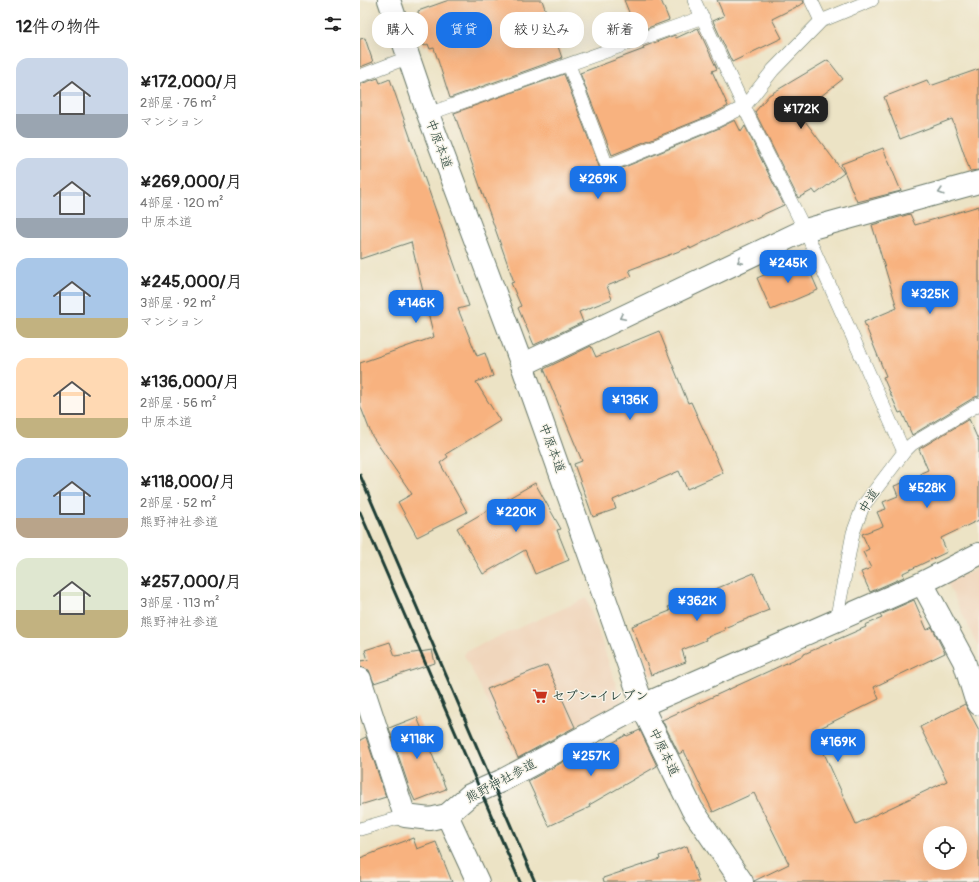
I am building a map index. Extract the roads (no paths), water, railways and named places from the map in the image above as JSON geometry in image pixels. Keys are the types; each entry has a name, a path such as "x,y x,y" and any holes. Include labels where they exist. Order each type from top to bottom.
{"street":[{"name":"中原本道","path":"389,0 428,114 522,365 647,718 692,810 742,882"},
{"path":"522,365 804,230 979,182"},
{"name":"熊野神社参道","path":"447,815 470,795 501,781 643,705 922,583 979,554"},
{"path":"922,583 964,661 975,697 979,704"},
{"path":"360,679 405,816 430,819 447,815 478,882"}],"lane":[{"path":"694,0 804,230 904,452"},
{"path":"811,0 821,21"},
{"path":"569,65 607,166 714,122 744,107 774,70 821,21 872,0"},
{"path":"428,114 703,17"},
{"path":"360,76 409,57"},
{"name":"中道","path":"836,621 853,533 863,506 904,452 912,444 979,404"},
{"path":"360,829 405,816"}],"railway":[{"path":"360,475 535,882"},
{"path":"360,512 520,882"}],"place":[{"name":"セブン-イレブン","path":"540,696"}]}
